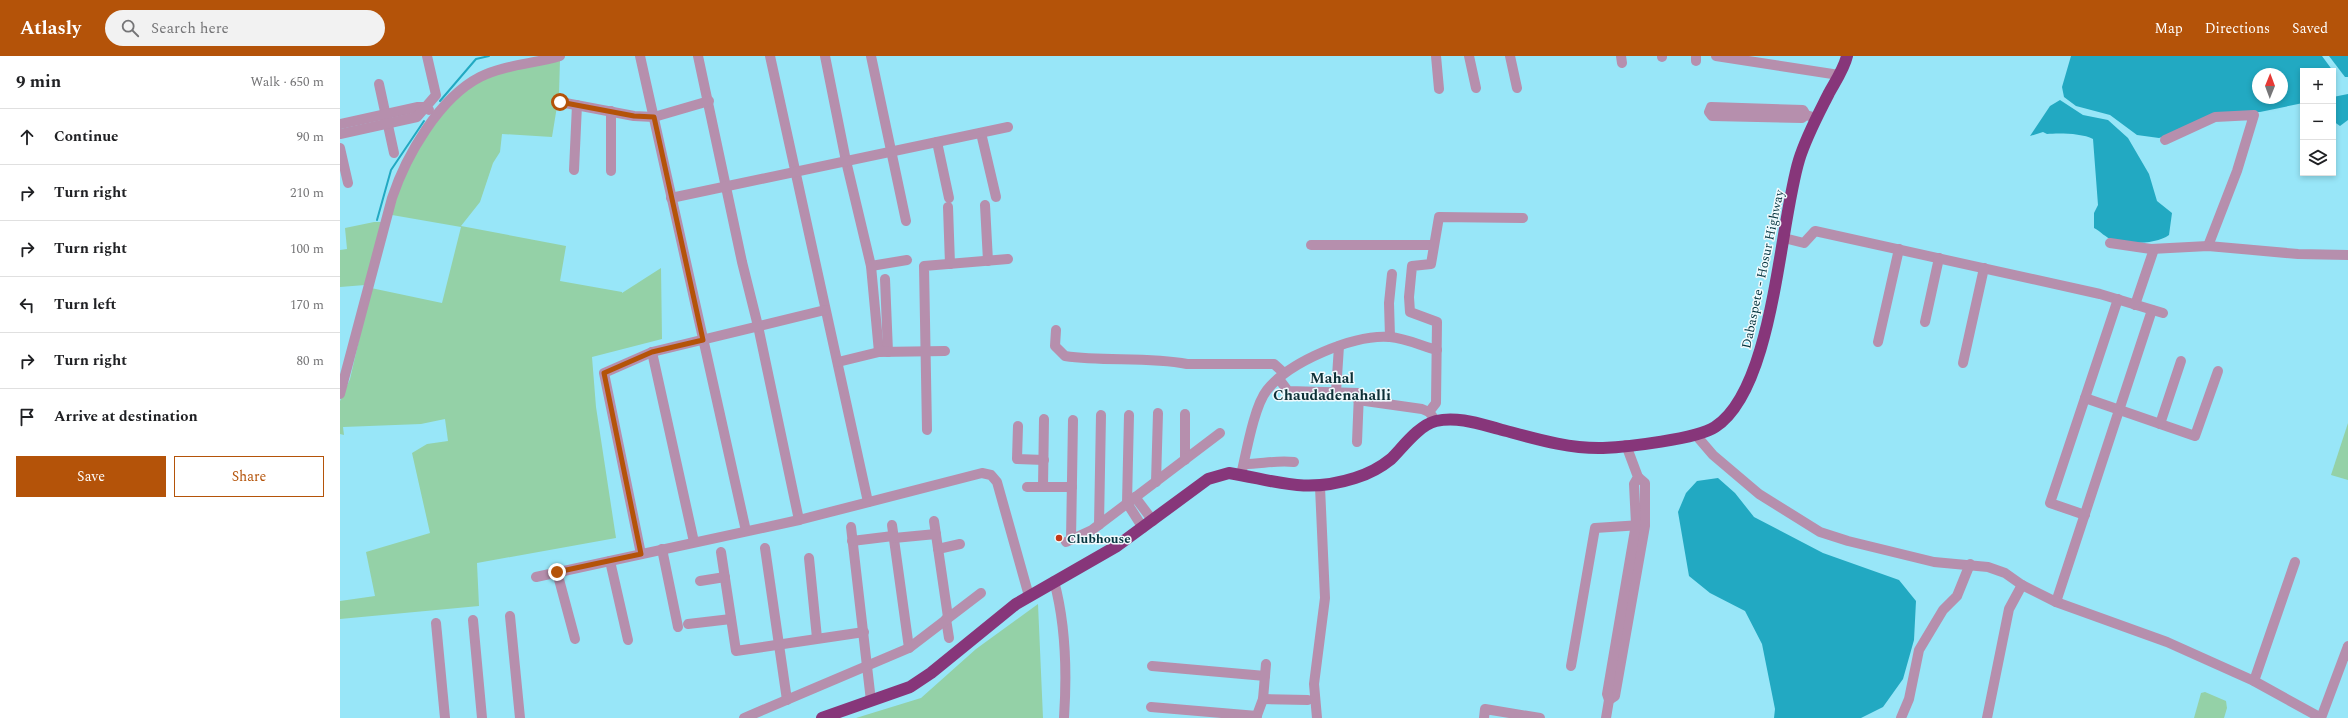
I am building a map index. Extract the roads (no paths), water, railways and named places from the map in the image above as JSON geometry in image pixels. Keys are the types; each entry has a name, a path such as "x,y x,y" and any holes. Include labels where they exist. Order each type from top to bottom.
{"highway":[{"name":"Dabaspete - Hosur Highway","path":"1432,416 1472,422 1568,446 1605,448 1695,434 1713,429 1724,420 1733,410 1747,384 1767,324 1799,161 1811,116 1839,75 1847,56"},
{"path":"822,718 910,687 931,673 1002,615 1029,596 1117,546 1148,525 1208,479 1242,469 1303,487 1334,485 1378,469 1426,426 1432,416"}],"street":[{"path":"340,134 426,107 436,95 427,56"},
{"path":"340,394 392,198 401,171 436,115 465,87 480,76 560,56"},
{"path":"640,56 746,531"},
{"path":"698,56 758,326 798,520"},
{"path":"770,56 794,172 838,362 868,502"},
{"path":"825,56 846,161 870,266 884,352"},
{"path":"871,56 893,151 906,221"},
{"path":"1436,56 1439,89"},
{"path":"1470,56 1476,88"},
{"path":"1510,56 1517,88"},
{"path":"1716,56 1839,75"},
{"path":"379,84 394,153"},
{"path":"560,102 634,116 654,117 709,101"},
{"path":"574,170 577,105"},
{"path":"426,107 436,115"},
{"path":"1711,107 1803,110 1811,116 1802,118 1712,116 1709,112 1711,107"},
{"path":"611,111 611,171"},
{"path":"2165,140 2215,117 2254,115 2237,172 2208,246"},
{"path":"340,124 387,119"},
{"path":"672,198 1008,127"},
{"path":"981,133 996,197"},
{"path":"937,142 949,203 950,264"},
{"path":"340,148 348,183"},
{"path":"985,205 988,261"},
{"path":"1358,400 1432,416 1436,403 1437,322 1410,312 1409,297 1412,266 1431,264 1438,217 1522,218"},
{"path":"1784,238 1804,243 1815,231 2118,299 2163,313"},
{"path":"2110,243 2154,249 2208,246 2298,254 2348,255"},
{"path":"1311,245 1433,245"},
{"path":"1878,342 1899,249"},
{"path":"2135,305 2154,249"},
{"path":"1925,322 1939,258"},
{"path":"926,430 924,266 1008,259"},
{"path":"870,266 907,260"},
{"path":"1963,362 1984,268"},
{"path":"1390,337 1389,304 1392,274"},
{"path":"884,352 885,279"},
{"path":"2085,515 2050,503 2118,299"},
{"path":"641,554 604,373 652,352 825,310"},
{"path":"2056,602 2152,310"},
{"path":"1056,330 1055,346 1065,356 1093,360 1173,362 1186,364 1274,364 1288,391 1359,393 1357,442"},
{"path":"1242,469 1259,405 1266,390 1281,376 1338,346 1373,338 1390,337 1437,350"},
{"path":"1336,392 1338,346"},
{"path":"652,352 694,542"},
{"path":"838,362 884,352 945,352"},
{"path":"2160,424 2181,361"},
{"path":"2085,398 2195,436 2218,371"},
{"path":"1156,482 1158,413"},
{"path":"1184,460 1185,414"},
{"path":"1099,525 1101,415"},
{"path":"1129,415 1131,500 1148,525"},
{"path":"1043,487 1044,419"},
{"path":"1073,420 1072,487 1069,541 1099,525 1220,433"},
{"path":"1018,426 1017,459 1044,460"},
{"path":"1695,434 1713,455 1759,494 1820,532 1848,541 1934,562 1970,564 1988,567 2005,573 2022,585 2056,602 2167,642 2254,682 2321,718 2348,646"},
{"path":"1606,718 1609,700 1607,694 1640,525 1634,484 1638,477 1626,445"},
{"path":"1242,469 1273,460 1294,462"},
{"path":"536,577 798,520 982,473 991,475 997,482 1029,596"},
{"path":"1027,487 1072,487"},
{"path":"1317,718 1314,684 1325,598 1320,487"},
{"path":"934,521 949,638"},
{"path":"1571,666 1595,528 1640,525"},
{"path":"892,526 909,648"},
{"path":"851,527 871,701"},
{"path":"852,541 936,534"},
{"path":"938,549 960,544"},
{"path":"765,548 786,700"},
{"path":"662,550 683,625 731,619"},
{"path":"721,552 736,650 777,643 864,632"},
{"path":"809,558 818,638"},
{"path":"610,561 628,640"},
{"path":"2254,682 2295,562"},
{"path":"1901,718 1909,699 1919,650 1943,610 1957,596 1970,564"},
{"path":"557,572 574,639"},
{"path":"700,581 725,577"},
{"path":"1054,581 1062,610 1065,680 1064,718"},
{"path":"1987,718 2010,609 2022,585"},
{"path":"744,718 909,648 981,593"},
{"path":"510,616 520,718"},
{"path":"473,620 482,718"},
{"path":"436,623 445,718"},
{"path":"1151,707 1257,717 1263,699 1266,664"},
{"path":"1152,666 1265,676"},
{"path":"1263,699 1308,700"},
{"path":"1484,718 1485,709 1523,717 1540,718"}],"water":[{"path":"2071,56 2322,56 2331,68 2300,68 2300,104 2260,112 2215,113 2182,131 2159,138 2137,135 2110,115 2076,106 2064,97 2062,87"},
{"path":"2329,56 2348,56 2348,77 2345,77"},
{"path":"2348,94 2348,120 2340,126 2336,123 2336,96"},
{"path":"2060,100 2083,115 2108,120 2128,138 2149,174 2157,201 2172,213 2169,235 2150,242 2126,243 2110,239 2094,228 2094,213 2098,205 2093,139 2077,135 2047,134 2043,132 2030,136 2050,106"},
{"path":"1718,478 1735,493 1754,517 1823,553 1899,580 1916,601 1914,640 1903,679 1883,707 1861,718 1774,718 1775,709 1762,644 1745,611 1710,593 1689,576 1678,512 1686,493 1697,481"}],"waterway":[{"path":"440,101 476,59 489,56"},
{"path":"377,220 391,170 424,121"}],"place":[{"name":"Clubhouse","path":"1059,538"}],"district":[{"name":"Mahal Chaudadenahalli","path":"1332,386"}]}
